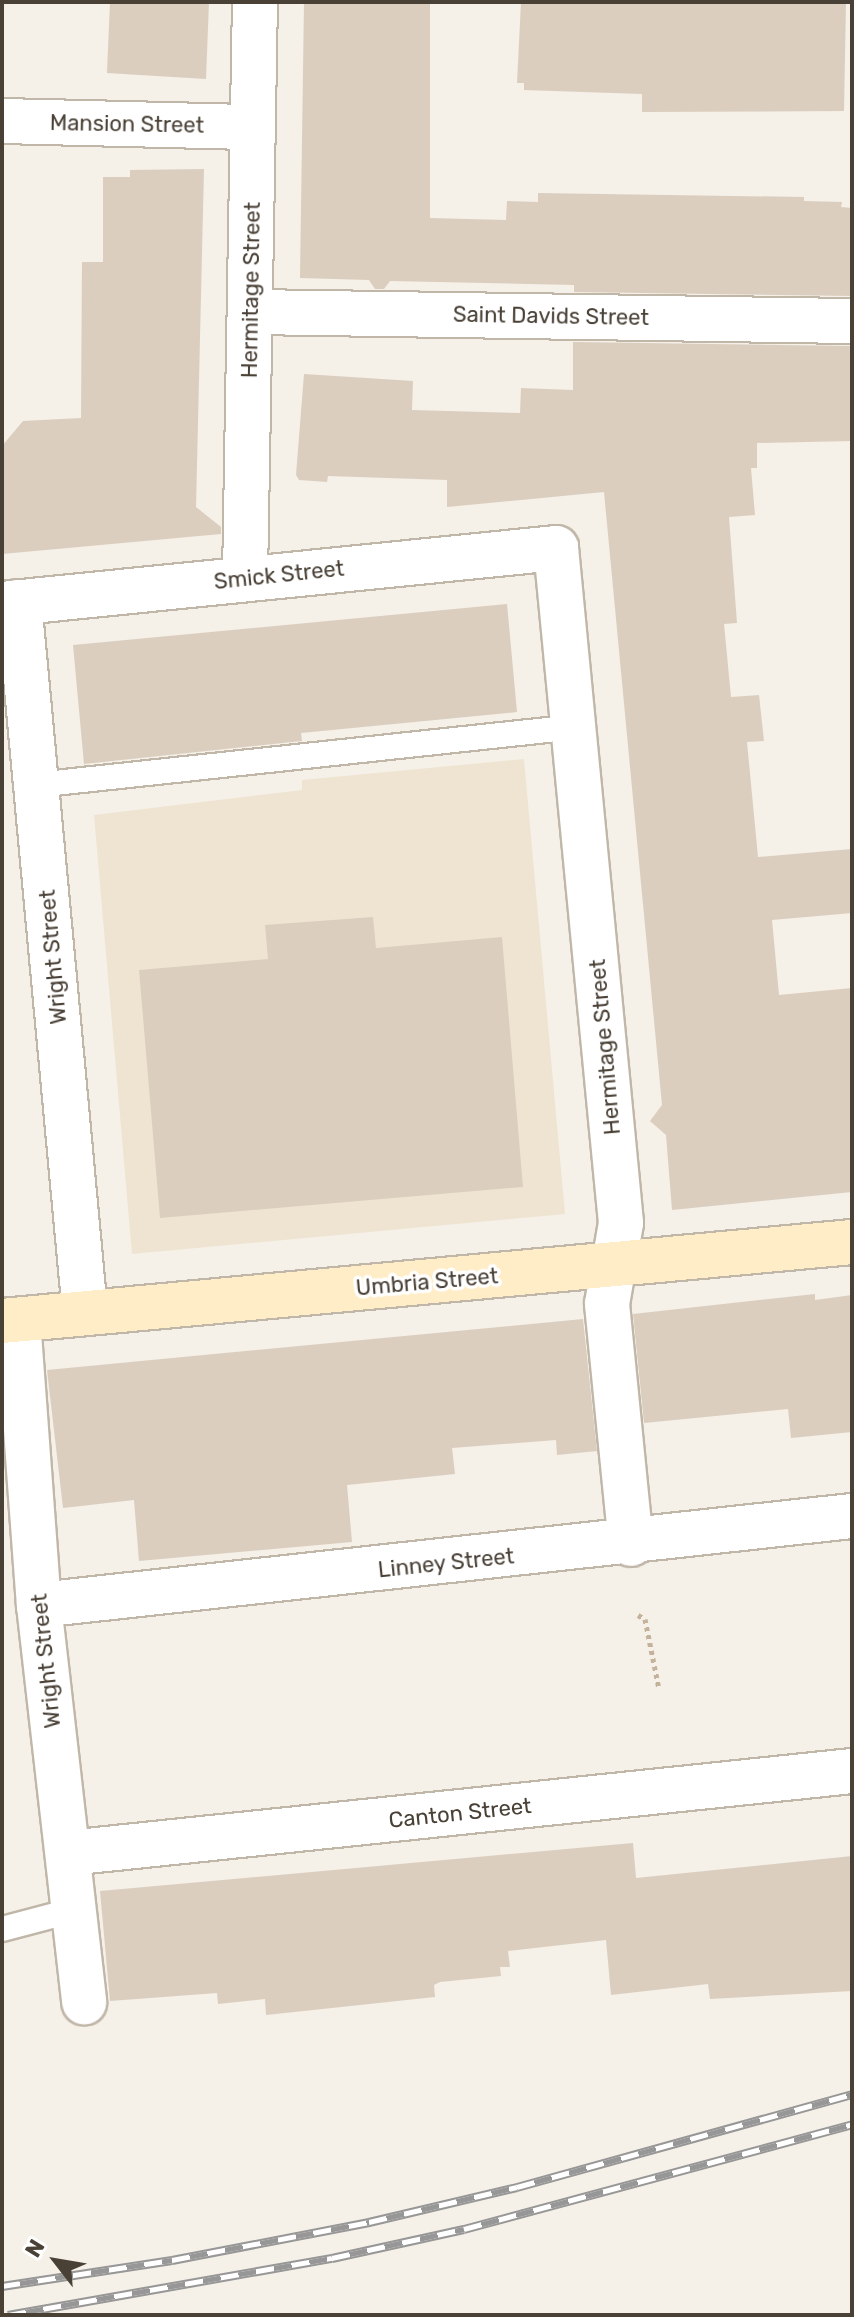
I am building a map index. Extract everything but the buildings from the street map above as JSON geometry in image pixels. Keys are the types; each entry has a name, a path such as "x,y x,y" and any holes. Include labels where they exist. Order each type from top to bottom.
{"main road":[{"name":"Umbria Street","path":"10,1320 852,1242"}],"street":[{"name":"Hermitage Street","path":"245,578 255,2"},
{"name":"Mansion Street","path":"2,121 253,127"},
{"name":"Saint Davids Street","path":"251,312 852,321"},
{"name":"Hermitage Street","path":"556,548 621,1223 607,1304 631,1544"},
{"name":"Smick Street","path":"11,603 556,548"},
{"name":"Wright Street","path":"11,603 36,785 85,1312"},
{"name":"Wright Street","path":"10,1320 84,2002"},
{"name":"Linney Street","path":"39,1605 631,1544 852,1516"},
{"name":"Canton Street","path":"68,1853 852,1771"}],"lane":[{"path":"36,785 575,727"},
{"path":"2,1929 74,1910"}],"path":[{"path":"638,1615 645,1619 659,1689"}],"shaded area":[{"path":"524,759 565,1214 132,1254 94,815 302,790 302,780"}],"railway":[{"path":"2,2286 172,2260 369,2222 517,2187 852,2094"},
{"path":"8,2315 332,2258 464,2229 852,2124"}]}
